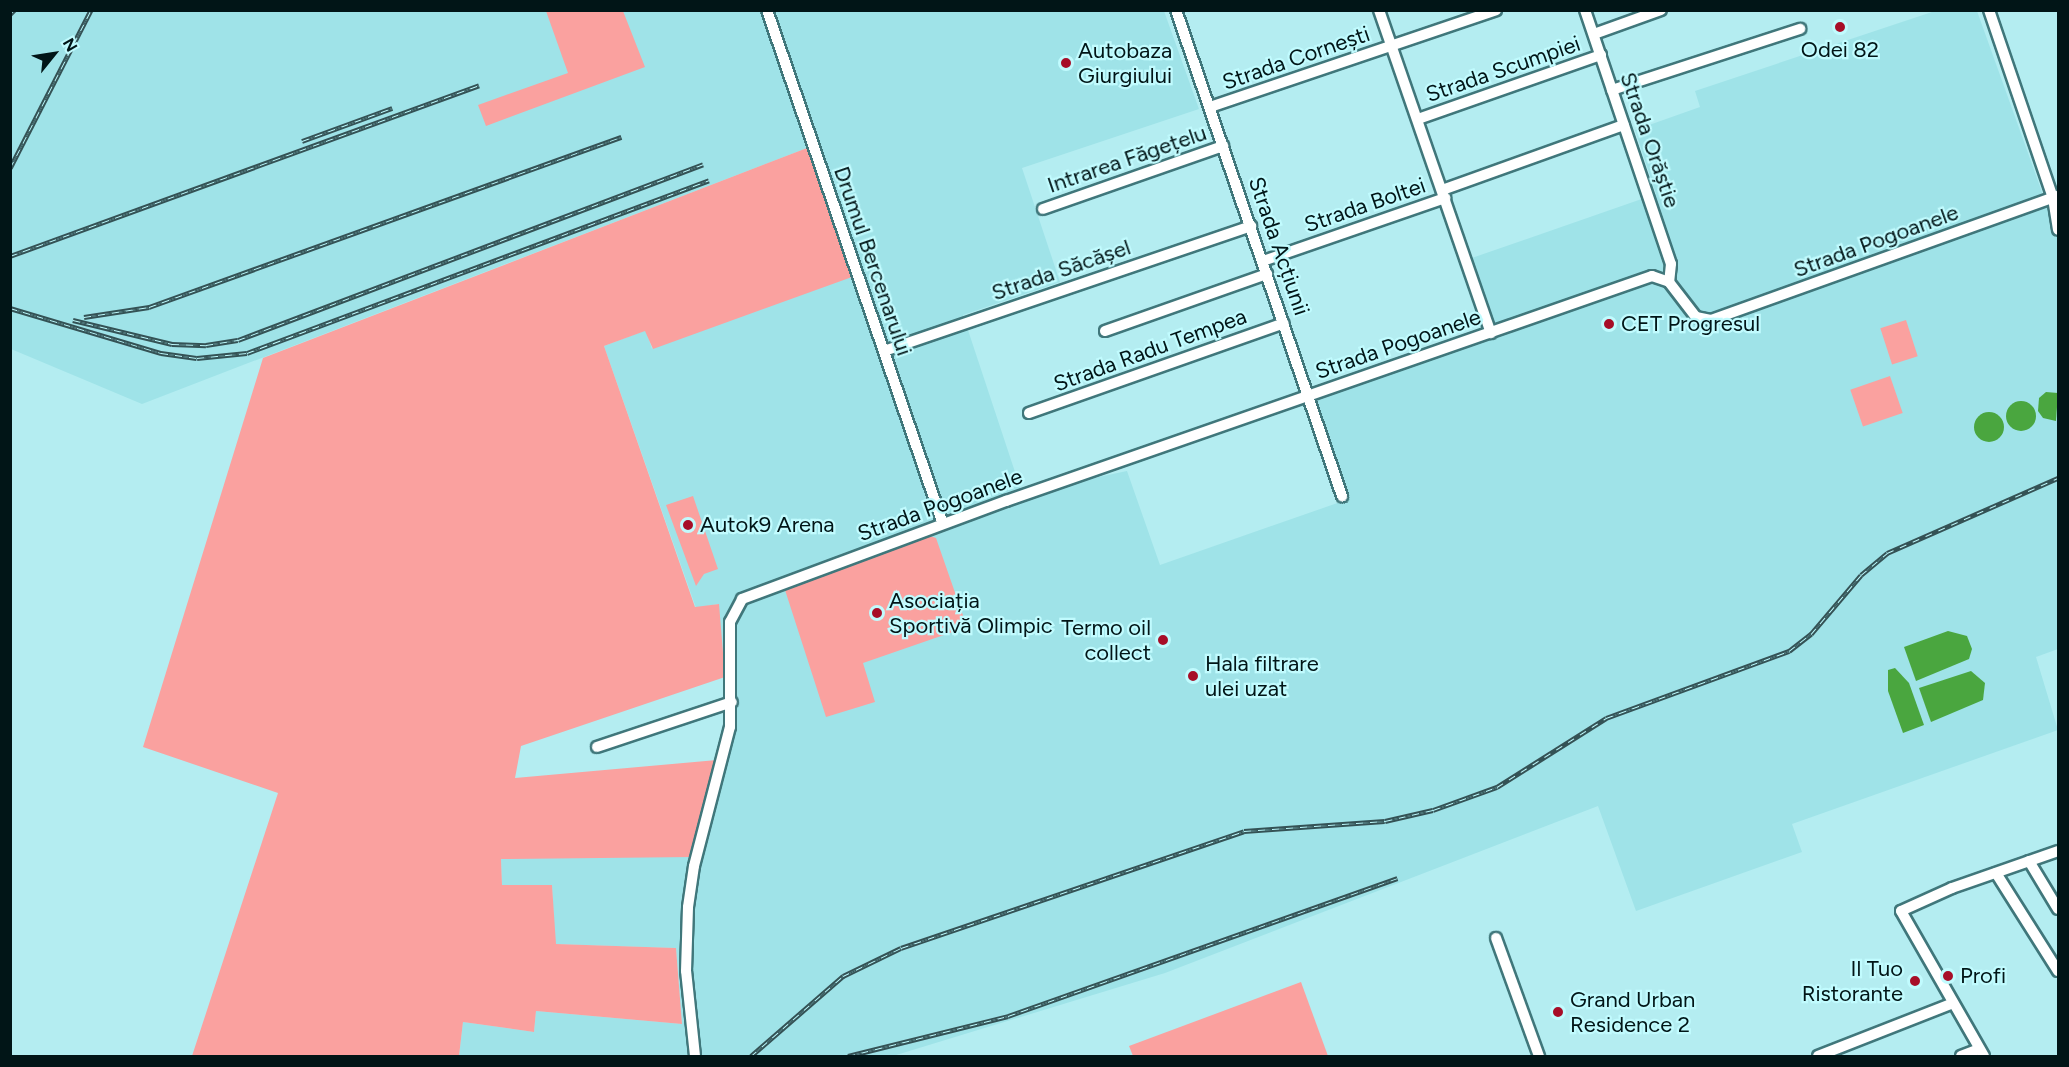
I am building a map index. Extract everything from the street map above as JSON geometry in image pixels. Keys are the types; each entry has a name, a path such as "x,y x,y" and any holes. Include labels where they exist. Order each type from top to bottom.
{"street":[{"name":"Drumul Bercenarului","path":"767,10 943,524"},
{"name":"Strada Acțiunii","path":"1176,10 1342,496"},
{"path":"1379,10 1491,333"},
{"name":"Strada Cornești","path":"1210,107 1496,10"},
{"name":"Strada Orăștie","path":"1586,10 1671,264 1669,282"},
{"path":"1594,34 1661,10"},
{"path":"1989,10 2056,197 2058,230"},
{"path":"1612,90 1800,29"},
{"name":"Strada Scumpiei","path":"1418,119 1601,55"},
{"name":"Strada Boltei","path":"1263,261 1624,125"},
{"name":"Intrarea Făgețelu","path":"1043,208 1223,146"},
{"name":"Strada Pogoanele","path":"732,702 730,622 738,602 943,524 1652,276 1669,282 1696,317 1711,320 2056,197"},
{"name":"Strada Săcășel","path":"884,351 1251,226"},
{"path":"1106,331 1267,273"},
{"name":"Strada Radu Tempea","path":"1029,413 1284,323"},
{"path":"597,747 732,702 726,748 696,857 688,907 686,971 695,1056"},
{"path":"1961,1056 1982,1053 1900,911 2058,851"},
{"path":"2029,861 2058,909"},
{"path":"1996,873 2058,971"},
{"path":"1496,938 1539,1056"},
{"path":"1818,1056 1953,1003"}],"shaded area":[{"path":"10,11 1164,11 1199,109 1022,168 1060,282 963,315 1022,493 1127,471 1160,565 1346,500 1314,397 1494,336 1469,259 1656,194 1635,130 1700,107 1695,91 1935,11 1977,11 2047,206 2058,203 2058,649 2036,657 2058,730 1792,824 1802,852 1636,911 1598,806 1165,973 893,1056 459,1056 463,1022 534,1032 536,1011 682,1024 676,948 555,944 552,885 502,885 501,859 712,772 720,753 726,711 718,604 696,608 604,346 646,330 652,349 807,148 142,404 11,349"},
{"path":"546,11 623,11 645,67 486,126 478,105 568,73"},
{"path":"807,148 852,277 653,349 645,331 604,346 695,607 719,604 725,677 521,746 515,778 717,760 693,857 501,859 502,885 552,885 556,944 676,948 682,1024 536,1011 534,1032 463,1022 459,1056 192,1056 278,793 143,747 263,358"},
{"path":"1906,320 1918,356 1892,364 1880,328"},
{"path":"1890,376 1903,413 1863,427 1850,390"},
{"path":"2046,392 2058,393 2056,421 2043,418 2038,411 2039,398"},
{"path":"2021,401 2032,405 2036,416 2032,427 2021,431 2010,427 2006,416 2010,405"},
{"path":"1989,412 2000,416 2004,427 2000,438 1989,442 1978,438 1974,427 1978,416"},
{"name":"Autok9 Arena","path":"693,496 718,569 704,574 696,586 666,505"},
{"name":"Asociația Sportivă Olimpic","path":"927,535 936,538 967,627 863,663 875,702 826,717 785,590"},
{"path":"1948,631 1967,636 1972,649 1969,659 1916,681 1904,647"},
{"path":"1895,668 1909,683 1924,725 1903,733 1888,691 1888,670"},
{"path":"1971,671 1985,683 1983,700 1931,722 1919,688"},
{"path":"1301,982 1328,1056 1133,1056 1129,1046"}],"railway":[{"path":"10,14 14,10"},
{"path":"10,168 91,10"},
{"path":"10,256 479,85"},
{"path":"302,141 392,108"},
{"path":"84,317 149,307 621,137"},
{"path":"73,320 172,344 206,345 238,340 703,164"},
{"path":"10,308 161,353 197,358 247,353 709,180"},
{"path":"751,1056 843,976 901,948 1244,831 1385,821 1433,810 1497,787 1606,718 1789,651 1811,634 1861,575 1887,553 2058,478"},
{"path":"848,1056 1008,1016 1397,878"}],"place":[{"name":"Odei 82","path":"1840,27"},
{"name":"Autobaza Giurgiului","path":"1066,63"},
{"name":"CET Progresul","path":"1609,324"},
{"name":"Autok9 Arena","path":"688,525"},
{"name":"Asociația Sportivă Olimpic","path":"877,613"},
{"name":"Termo oil collect","path":"1163,640"},
{"name":"Hala filtrare ulei uzat","path":"1193,676"},
{"name":"Profi","path":"1948,976"},
{"name":"Il Tuo Ristorante","path":"1915,981"},
{"name":"Grand Urban Residence 2","path":"1558,1012"}]}
